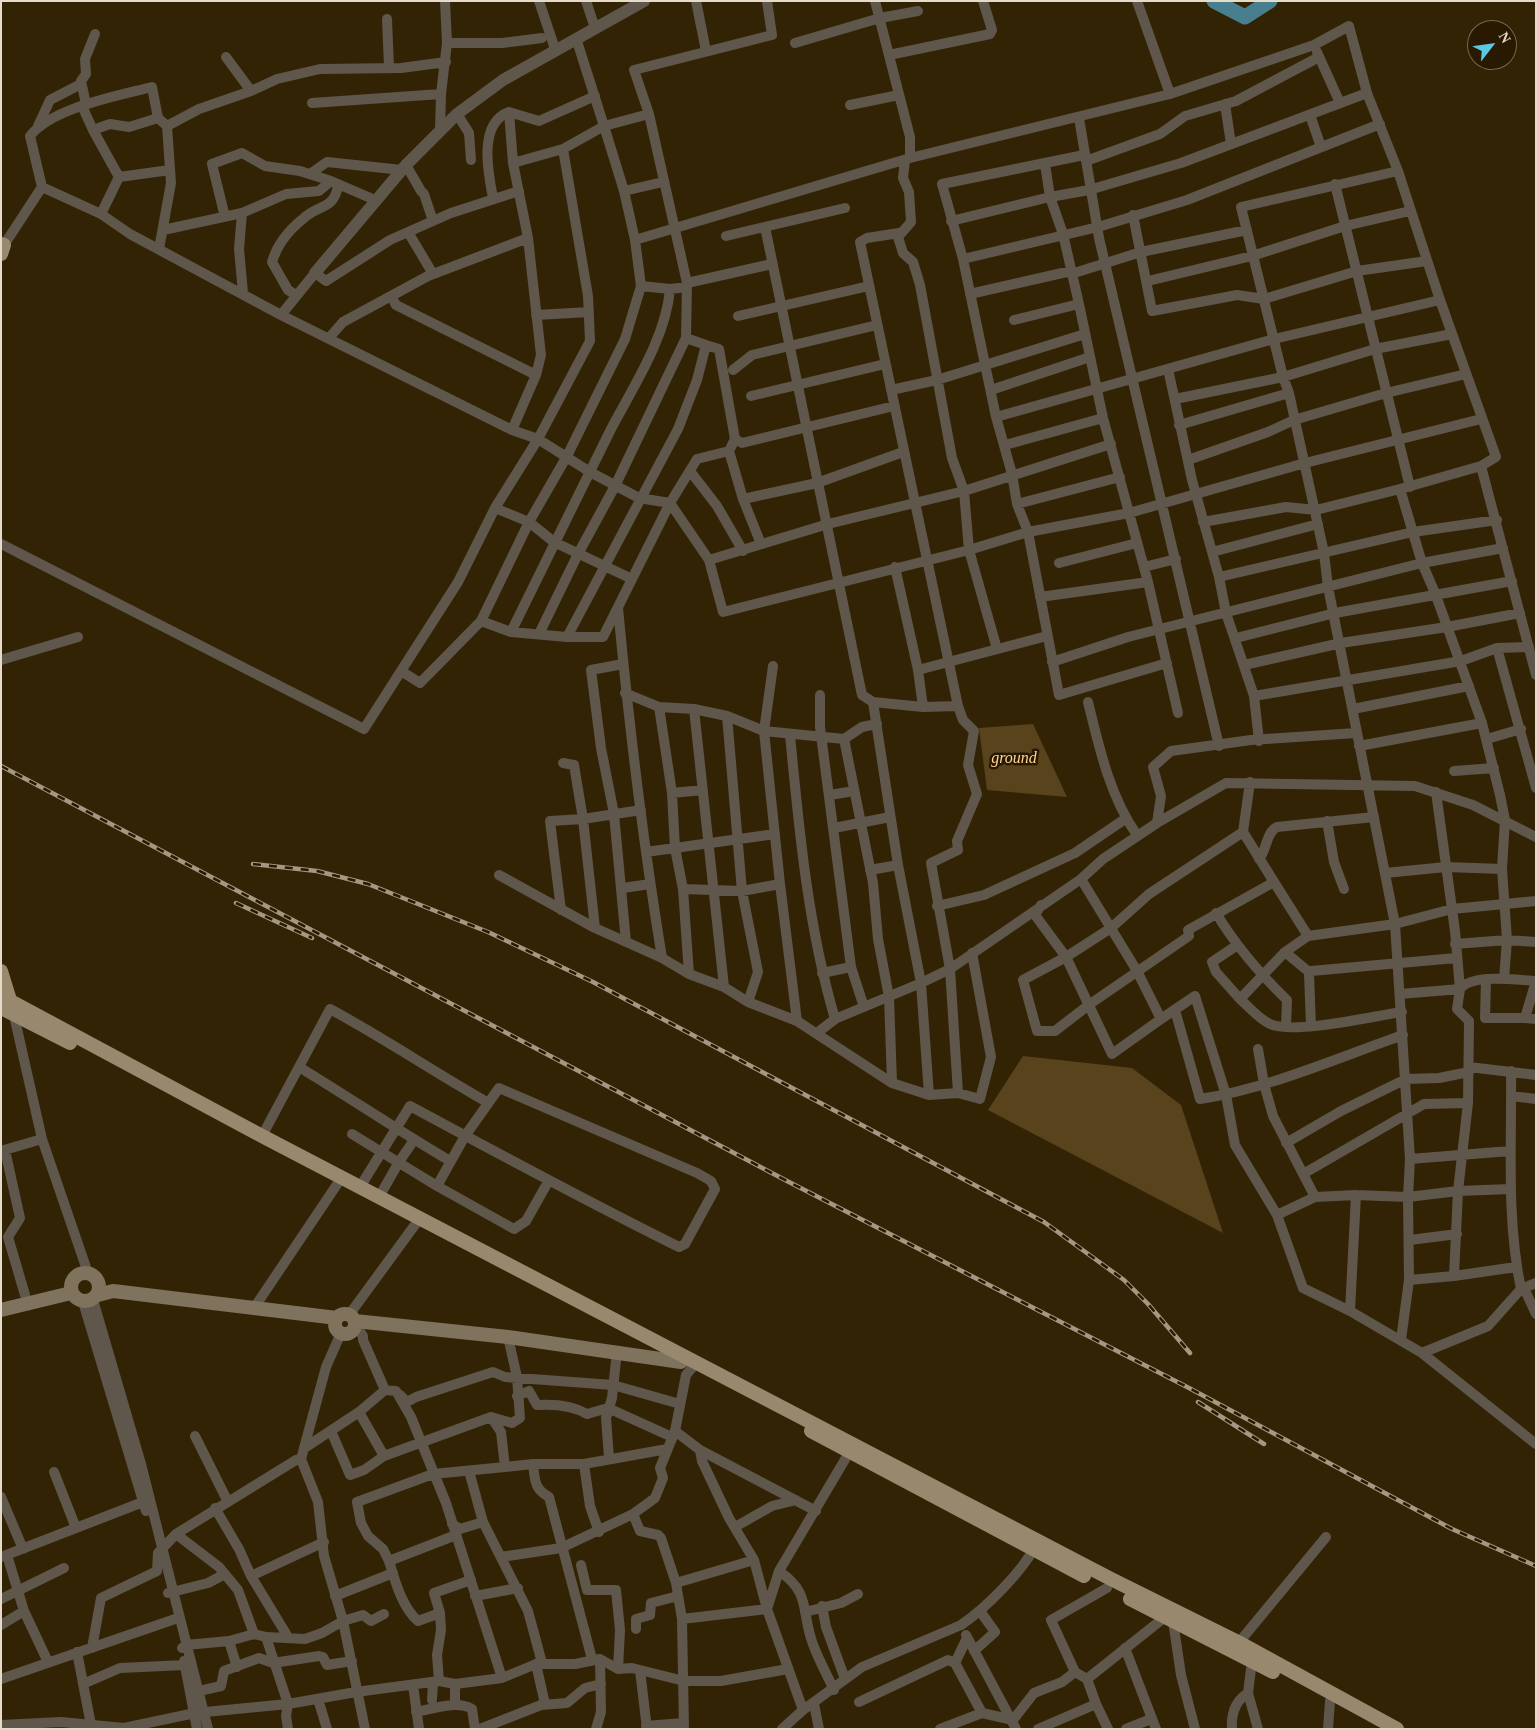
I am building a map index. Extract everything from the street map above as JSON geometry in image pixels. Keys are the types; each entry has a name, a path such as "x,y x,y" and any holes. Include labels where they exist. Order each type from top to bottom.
{"main road":[{"path":"1,971 6,1004"},
{"path":"6,1004 262,1136 340,1180 379,1196 418,1221"},
{"path":"6,1004 1036,1545 1397,1729"},
{"path":"84,1273 86,1293"},
{"path":"84,1273 86,1293"},
{"path":"1,1302 52,1287 86,1293"},
{"path":"1,1310 86,1293 113,1291 349,1320 508,1337 617,1351 690,1363"},
{"path":"341,1333 336,1328 349,1320"},
{"path":"1036,1545 1107,1588 1169,1619 1236,1646 1252,1661 1382,1729"}],"street":[{"path":"439,131 447,43 445,1"},
{"path":"539,1 555,49"},
{"path":"586,1 595,28"},
{"path":"282,316 296,295 349,234 375,200 417,152 458,114 502,80 644,1"},
{"path":"696,1 706,52"},
{"path":"539,634 578,554 615,486 686,338 687,285 649,114 634,70 772,35 767,1"},
{"path":"875,1 911,141 903,178 909,192 911,222 899,233 866,238 860,242 958,706 964,720 974,731 968,765 978,792 957,841 958,850 931,864 937,906 950,969 958,1093"},
{"path":"889,55 990,34 992,30 983,1"},
{"path":"1137,1 1170,94"},
{"path":"795,43 880,18 918,11"},
{"path":"387,18 389,67"},
{"path":"636,240 675,230 908,159 1170,94 1314,44 1349,26 1367,93 1398,171 1440,300 1496,457 1481,466 1405,488 1316,510 1286,507 1203,522"},
{"path":"95,34 85,59 86,72 81,84 84,105 93,130 119,177"},
{"path":"447,43 502,43 542,38"},
{"path":"401,671 420,683 481,620 529,522 566,456 625,339 641,286 636,240 624,191 576,38"},
{"path":"1314,44 1340,103"},
{"path":"226,57 251,91"},
{"path":"1167,663 1059,695 1028,532 1017,504 1005,445 996,417 963,259 942,184 1085,158 1160,134 1185,116 1241,98 1319,57"},
{"path":"167,126 199,109 251,91 277,79 320,69 389,67 446,62"},
{"path":"2,248 42,188 30,136 38,126 50,100 81,84"},
{"path":"38,126 84,105 152,87 158,118 167,126 171,183 159,249"},
{"path":"951,221 1050,197 1089,190 1181,163 1367,93"},
{"path":"312,103 441,94"},
{"path":"850,104 899,95"},
{"path":"492,198 486,160 492,125 500,115 509,112 538,121 594,96"},
{"path":"1225,104 1231,144"},
{"path":"509,112 513,163 528,238 541,355 536,374 512,430"},
{"path":"458,114 469,132 471,160"},
{"path":"513,163 563,149 604,126 649,114"},
{"path":"1310,115 1321,147"},
{"path":"93,130 110,124 129,127 158,118"},
{"path":"1079,118 1089,190 1133,378 1138,412 1176,560 1219,746"},
{"path":"963,259 1098,227 1187,200 1380,124"},
{"path":"1,544 364,729 458,582 495,508 538,439 590,341 589,312 563,149"},
{"path":"225,217 212,166 214,162 242,153 268,168 310,174 375,200"},
{"path":"310,174 327,162 404,167"},
{"path":"1045,164 1050,197 1063,234 1096,390 1160,629 1178,714"},
{"path":"404,167 424,194 433,220"},
{"path":"119,177 170,170"},
{"path":"1398,171 1241,207 1283,377 1289,393 1316,510 1328,587 1341,643 1356,733 1395,924 1409,1112 1410,1159 1408,1197 1409,1280 1401,1340"},
{"path":"101,214 119,177"},
{"path":"624,191 663,182"},
{"path":"163,230 242,213 286,194 318,191 335,183"},
{"path":"296,295 288,290 272,262 276,248 304,217 331,203 337,194 335,183"},
{"path":"1335,184 1358,272 1397,440 1412,532 1422,563 1461,661 1487,739 1494,768 1505,820 1502,869 1506,903 1507,940 1504,979"},
{"path":"42,188 101,214 130,234 243,293 282,316 512,430 538,439 615,486 639,498 670,503 708,560 723,612 839,583 928,558 969,550 1028,532 1129,514 1305,463 1481,419"},
{"path":"315,273 326,281 390,240 433,220 492,198 519,191"},
{"path":"726,236 845,208"},
{"path":"1148,281 1252,256 1345,226 1410,211"},
{"path":"242,213 239,249 243,293"},
{"path":"1134,215 1148,281 1152,311 1237,295 1264,299 1358,272 1427,261"},
{"path":"765,227 862,695 873,702 923,706 958,706"},
{"path":"970,294 1071,273 1141,252 1246,230"},
{"path":"408,232 433,274"},
{"path":"899,233 898,237 903,253 913,262 920,285 952,458 964,491 969,550 997,649"},
{"path":"329,338 343,322 433,274 528,238"},
{"path":"641,286 670,289 772,264"},
{"path":"738,316 869,286"},
{"path":"511,632 554,542 640,377 667,313 670,289"},
{"path":"391,296 396,304 403,308 536,374"},
{"path":"996,417 1274,339 1440,300"},
{"path":"1014,320 1079,304"},
{"path":"536,315 589,312"},
{"path":"733,370 749,356 877,325"},
{"path":"890,390 937,380 1085,334"},
{"path":"1175,400 1283,377 1375,349 1452,334"},
{"path":"686,338 719,349 735,439 729,451 743,499 762,544"},
{"path":"567,637 605,568 639,498 678,429 697,380 706,345"},
{"path":"991,390 1090,357"},
{"path":"751,396 885,364"},
{"path":"1168,368 1179,425 1219,577 1226,613 1254,696 1259,741"},
{"path":"1188,460 1268,432 1294,420 1386,393 1466,374"},
{"path":"1179,425 1289,393"},
{"path":"735,439 742,443 894,406"},
{"path":"1005,445 1103,418"},
{"path":"708,560 828,524 964,491 1012,474 1111,444"},
{"path":"481,620 511,632 567,637 603,637 670,503 697,459 729,451"},
{"path":"743,499 817,483 904,452"},
{"path":"1481,466 1536,675"},
{"path":"690,471 716,506 743,550"},
{"path":"1017,504 1120,477"},
{"path":"495,508 529,522 554,542 605,568 632,578"},
{"path":"1219,577 1412,532 1496,520"},
{"path":"1212,552 1318,524"},
{"path":"1059,562 1137,543"},
{"path":"1052,662 1128,637 1422,563 1503,548"},
{"path":"1144,567 1176,560"},
{"path":"895,567 918,670 923,706"},
{"path":"1236,638 1335,613 1435,593 1512,581"},
{"path":"1040,597 1148,582"},
{"path":"618,608 625,693 650,884 662,958"},
{"path":"1244,665 1341,643 1447,627 1520,612"},
{"path":"918,670 1047,636"},
{"path":"1,660 78,637"},
{"path":"1254,696 1461,661 1497,648 1529,647"},
{"path":"1497,648 1536,788"},
{"path":"623,664 591,670 601,748 614,814 623,888 626,942"},
{"path":"773,666 764,731 797,1021"},
{"path":"1353,708 1469,686"},
{"path":"625,693 659,707 694,709 727,716 764,731 790,735 844,739 862,727 877,724"},
{"path":"820,695 821,736 852,967 864,1007"},
{"path":"873,702 898,865 922,984 929,1094"},
{"path":"1088,702 1101,753 1126,819 1137,836"},
{"path":"659,707 672,794 675,848 682,890 689,974"},
{"path":"694,709 724,987"},
{"path":"727,716 742,891 758,972 748,1002"},
{"path":"1359,746 1482,723"},
{"path":"1487,739 1521,729"},
{"path":"1157,823 1160,796 1153,767 1171,751 1356,733"},
{"path":"790,735 800,842 822,973 835,1019"},
{"path":"844,739 870,870 878,939 889,997 892,1083"},
{"path":"562,763 574,765 583,820 595,928"},
{"path":"1454,771 1494,768"},
{"path":"1250,782 1243,832 1308,936"},
{"path":"817,1033 835,1019 922,984 950,969 1081,879 1103,859 1137,836 1226,783 1415,786 1436,792 1505,820 1536,837"},
{"path":"672,794 703,790"},
{"path":"830,795 854,791"},
{"path":"1436,792 1452,909 1460,989 1457,1009 1469,1022 1468,1103 1458,1191 1454,1276"},
{"path":"561,910 550,822 583,820 641,810"},
{"path":"834,828 890,817"},
{"path":"1259,859 1265,851 1273,829 1327,821 1374,817"},
{"path":"937,906 984,895 1075,854 1126,819"},
{"path":"1327,821 1334,862 1344,889"},
{"path":"1243,832 1149,894 1111,928 1066,957 1023,980 1036,1031 1055,1032 1090,1004 1189,936 1188,930 1274,882"},
{"path":"646,852 775,834"},
{"path":"870,870 898,865"},
{"path":"1385,873 1446,867 1502,869"},
{"path":"499,875 595,928 662,958 689,974 724,987 748,1002 797,1021 892,1083 929,1094 958,1093 980,1099 991,1057 972,953"},
{"path":"1081,879 1137,971 1161,1019"},
{"path":"623,888 650,884"},
{"path":"682,890 742,891 780,884"},
{"path":"1240,999 1285,952 1308,936 1395,924 1452,909 1536,901"},
{"path":"1042,904 1035,915 1066,957 1090,1004 1112,1054 1195,996 1226,1095 1235,1145 1277,1215 1303,1288 1350,1311 1422,1353 1536,1444"},
{"path":"1216,913 1236,946 1261,976 1287,1000 1286,1026"},
{"path":"1455,944 1507,940 1536,942"},
{"path":"1236,946 1212,962 1216,972 1240,999 1272,1025 1311,1026 1402,1012"},
{"path":"1285,952 1309,972 1456,958"},
{"path":"822,973 852,967"},
{"path":"1309,972 1311,1026"},
{"path":"1486,980 1485,1018 1536,1019"},
{"path":"1460,989 1464,983 1486,980 1536,981 1525,1018"},
{"path":"1400,994 1460,989"},
{"path":"6,1004 42,1139 80,1255 84,1273"},
{"path":"262,1136 330,1009 382,1038 424,1066 487,1102"},
{"path":"1175,1010 1200,1099 1226,1095 1264,1084 1403,1035"},
{"path":"1258,1049 1264,1084 1273,1116 1314,1197"},
{"path":"299,1067 368,1109 394,1129 450,1161"},
{"path":"1286,1143 1341,1111 1406,1079 1439,1078 1469,1070 1511,1071 1536,1075"},
{"path":"1511,1071 1512,1238 1516,1267 1523,1289 1536,1314"},
{"path":"360,1187 380,1151 410,1106 464,1136 548,1182 678,1247 685,1244 715,1189 711,1181 697,1173 501,1088 497,1089 464,1136 437,1186"},
{"path":"1511,1096 1536,1099"},
{"path":"1303,1174 1424,1104 1468,1103"},
{"path":"352,1134 437,1186 514,1229 526,1221 548,1182"},
{"path":"26,1295 5,1238 20,1218 3,1151 42,1139"},
{"path":"379,1196 414,1140"},
{"path":"1410,1159 1510,1151"},
{"path":"254,1308 340,1180"},
{"path":"1277,1215 1314,1197 1356,1195 1408,1197 1458,1191 1511,1189"},
{"path":"1350,1311 1356,1195"},
{"path":"385,1390 363,1340 363,1336 349,1320 418,1221"},
{"path":"1410,1240 1456,1234"},
{"path":"1409,1280 1516,1267"},
{"path":"1422,1353 1488,1326 1523,1289 1536,1283"},
{"path":"86,1293 143,1502 160,1551 157,1571 101,1598 92,1648"},
{"path":"86,1293 141,1464 160,1551 184,1646 185,1665 199,1713 208,1729"},
{"path":"341,1333 326,1367 301,1459 318,1502 324,1542 324,1556 343,1620 352,1661 356,1692 365,1729"},
{"path":"330,1431 350,1475 364,1470 384,1456 491,1417 512,1423 520,1418 517,1377 508,1337"},
{"path":"609,1458 606,1418 612,1398 617,1351"},
{"path":"501,1558 561,1548 599,1532 618,1520 633,1514 655,1498 663,1478 660,1468 674,1434 690,1363"},
{"path":"306,1446 359,1412 385,1390 396,1391 407,1402 416,1397 493,1372 505,1377 571,1384 613,1385 680,1404"},
{"path":"396,1391 411,1417 452,1524 502,1678"},
{"path":"517,1396 529,1391 537,1405 555,1404 578,1409 587,1414 608,1408 674,1434 700,1450 816,1511"},
{"path":"359,1412 384,1456"},
{"path":"491,1417 501,1432 505,1466"},
{"path":"195,1436 228,1502"},
{"path":"767,1609 779,1571 852,1448"},
{"path":"440,1613 418,1621 412,1616 383,1549 368,1536 361,1523 357,1502 433,1474 533,1464 584,1464 667,1449"},
{"path":"700,1450 702,1461 754,1560 767,1609 803,1710"},
{"path":"160,1551 176,1534 215,1508 296,1460 301,1459"},
{"path":"533,1464 535,1484 539,1492 549,1497 561,1548 596,1659 601,1684 600,1712 596,1729"},
{"path":"584,1464 590,1506 599,1532"},
{"path":"469,1471 483,1522 528,1611 545,1704"},
{"path":"54,1472 76,1528"},
{"path":"1,1497 23,1549"},
{"path":"735,1527 772,1506 796,1500"},
{"path":"48,1662 24,1612 4,1556 143,1502"},
{"path":"215,1508 239,1549 251,1576 288,1637"},
{"path":"633,1514 640,1531 658,1535 661,1538 676,1583 682,1619 684,1726 646,1728 640,1670"},
{"path":"452,1524 460,1529 483,1522"},
{"path":"176,1534 225,1574 238,1590 254,1634"},
{"path":"389,1561 456,1535"},
{"path":"1236,1646 1326,1537"},
{"path":"251,1576 324,1542"},
{"path":"782,1729 803,1710 834,1690 845,1679 862,1667 960,1625 980,1611 1001,1590 1036,1545"},
{"path":"676,1583 754,1560"},
{"path":"581,1565 587,1590 616,1590 620,1630 618,1669"},
{"path":"1,1599 64,1568"},
{"path":"779,1571 795,1583 801,1591 810,1637 834,1690"},
{"path":"336,1596 393,1573"},
{"path":"170,1592 208,1583 225,1574"},
{"path":"432,1700 442,1630 440,1613 434,1593 471,1580"},
{"path":"475,1596 518,1588"},
{"path":"1107,1588 1051,1620 1075,1672 1087,1679 1108,1729"},
{"path":"170,1592 175,1619 199,1691 197,1729"},
{"path":"805,1612 822,1606 840,1603 858,1594"},
{"path":"636,1629 636,1619 650,1615 651,1603 678,1596"},
{"path":"822,1606 826,1628 845,1679"},
{"path":"682,1619 767,1609"},
{"path":"974,1651 995,1632 980,1611"},
{"path":"1,1625 24,1612"},
{"path":"184,1646 229,1641 254,1634 266,1637 305,1639 322,1633 343,1620 363,1615 370,1622 384,1614"},
{"path":"1,1678 175,1619"},
{"path":"1087,1679 1125,1648 1169,1619 1195,1729"},
{"path":"960,1625 1015,1725"},
{"path":"266,1637 288,1704 286,1716 288,1729"},
{"path":"955,1663 967,1638"},
{"path":"229,1641 237,1667"},
{"path":"1125,1648 1156,1729"},
{"path":"77,1652 91,1725"},
{"path":"199,1691 221,1686 222,1673 259,1658 273,1663 319,1656 323,1657 327,1665 331,1666 352,1661"},
{"path":"1,1724 91,1725 124,1728 199,1713 288,1704 356,1692 436,1682 455,1684 502,1678 539,1664 575,1664 596,1659 618,1669 640,1670 684,1681 721,1681 788,1668"},
{"path":"859,1702 899,1685 948,1660 955,1663 982,1712 1015,1725"},
{"path":"1252,1661 1248,1694 1258,1729"},
{"path":"83,1684 120,1668 185,1665"},
{"path":"1015,1725 1034,1694 1062,1682 1075,1672"},
{"path":"455,1684 455,1705"},
{"path":"480,1729 545,1704 567,1703 585,1688 601,1684"},
{"path":"412,1685 419,1729"},
{"path":"1232,1729 1235,1706 1240,1698 1248,1694"},
{"path":"318,1699 327,1729"},
{"path":"1328,1729 1330,1701"},
{"path":"814,1704 819,1729"},
{"path":"1038,1729 1058,1725 1096,1704"},
{"path":"416,1712 455,1705 472,1709 475,1729"},
{"path":"940,1729 982,1712"},
{"path":"1126,1729 1151,1719"}],"green space":[{"name":"ground","path":"1033,724 1067,797 987,790 979,728"},
{"path":"1023,1056 1132,1068 1181,1105 1223,1233 988,1110"}],"waterway":[{"path":"1214,1 1245,17 1270,1"}],"railway":[{"path":"1,766 787,1181 1189,1388 1452,1529 1536,1566"},
{"path":"253,864 317,871 368,884 488,932 593,982 1044,1222 1124,1280 1148,1304 1190,1353"},
{"path":"236,903 312,938"},
{"path":"1198,1402 1264,1444"}]}
